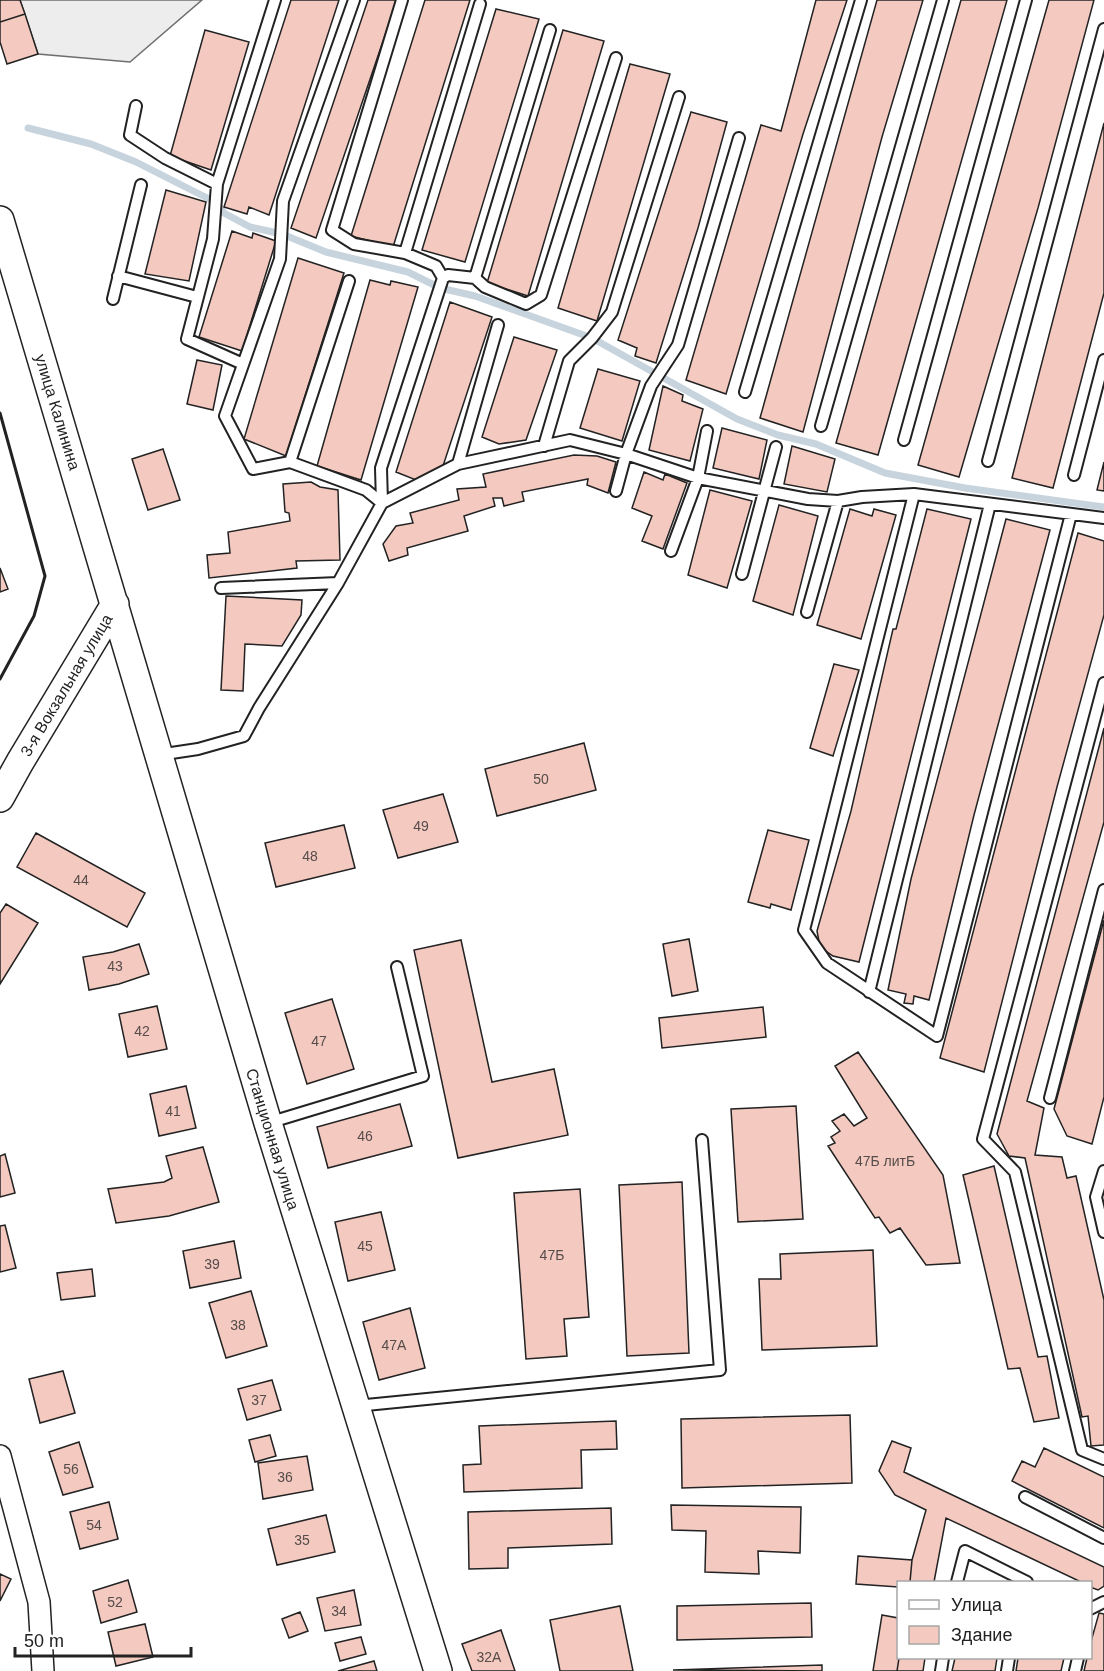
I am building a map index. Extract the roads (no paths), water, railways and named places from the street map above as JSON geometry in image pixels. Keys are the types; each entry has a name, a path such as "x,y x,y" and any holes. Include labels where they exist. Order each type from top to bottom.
{"street":[{"name":"улица Калинина","path":"0,220 116,604"},
{"name":"Станционная улица","path":"116,604 158,755 268,1123 438,1671"},
{"name":"3-я Вокзальная улица","path":"0,798 116,604"},
{"path":"0,1456 39,1602 43,1671"}],"lane":[{"path":"243,364 187,339 213,239 217,184 275,0"},
{"path":"354,0 283,201 280,259 225,416 253,469 290,462 366,490 382,504"},
{"path":"402,0 332,230 354,244 405,253 436,266 443,278"},
{"path":"746,392 861,0"},
{"path":"821,426 943,0"},
{"path":"904,440 1026,0"},
{"path":"405,253 480,4"},
{"path":"988,461 1104,29"},
{"path":"475,278 550,30"},
{"path":"158,755 198,749 244,736 259,708 338,583 382,504 381,468 443,278 448,275 475,278 484,287 526,304 541,295 616,58"},
{"path":"544,446 569,361 592,338 612,312 679,97"},
{"path":"136,106 130,135 165,158 217,184"},
{"path":"616,491 626,454 651,386 678,345 739,138"},
{"path":"113,298 141,185"},
{"path":"118,276 197,297"},
{"path":"290,462 349,281"},
{"path":"458,464 498,325"},
{"path":"1074,475 1104,360"},
{"path":"671,551 699,478 707,431"},
{"path":"382,504 458,464 570,440 626,454 699,478 808,499 838,501 914,494 1104,518"},
{"path":"742,574 776,447"},
{"path":"914,494 804,930 827,963 937,1036 1071,514"},
{"path":"807,612 838,501"},
{"path":"868,992 990,504"},
{"path":"221,588 338,583"},
{"path":"1104,683 983,1139 1016,1172 1082,1450 1104,1459"},
{"path":"1050,1098 1104,890"},
{"path":"268,1123 423,1076 397,967"},
{"path":"356,1406 720,1370 702,1140"},
{"path":"1104,1171 1096,1197 1104,1232"},
{"path":"1025,1497 1104,1538"},
{"path":"957,1581 965,1551 1025,1581"}],"waterway":[{"path":"28,128 91,144 136,162 217,203 224,213 250,227 282,234 326,252 408,272 440,288 475,296 592,338 737,419 778,435 816,444 885,473 965,488 1104,507"}]}
